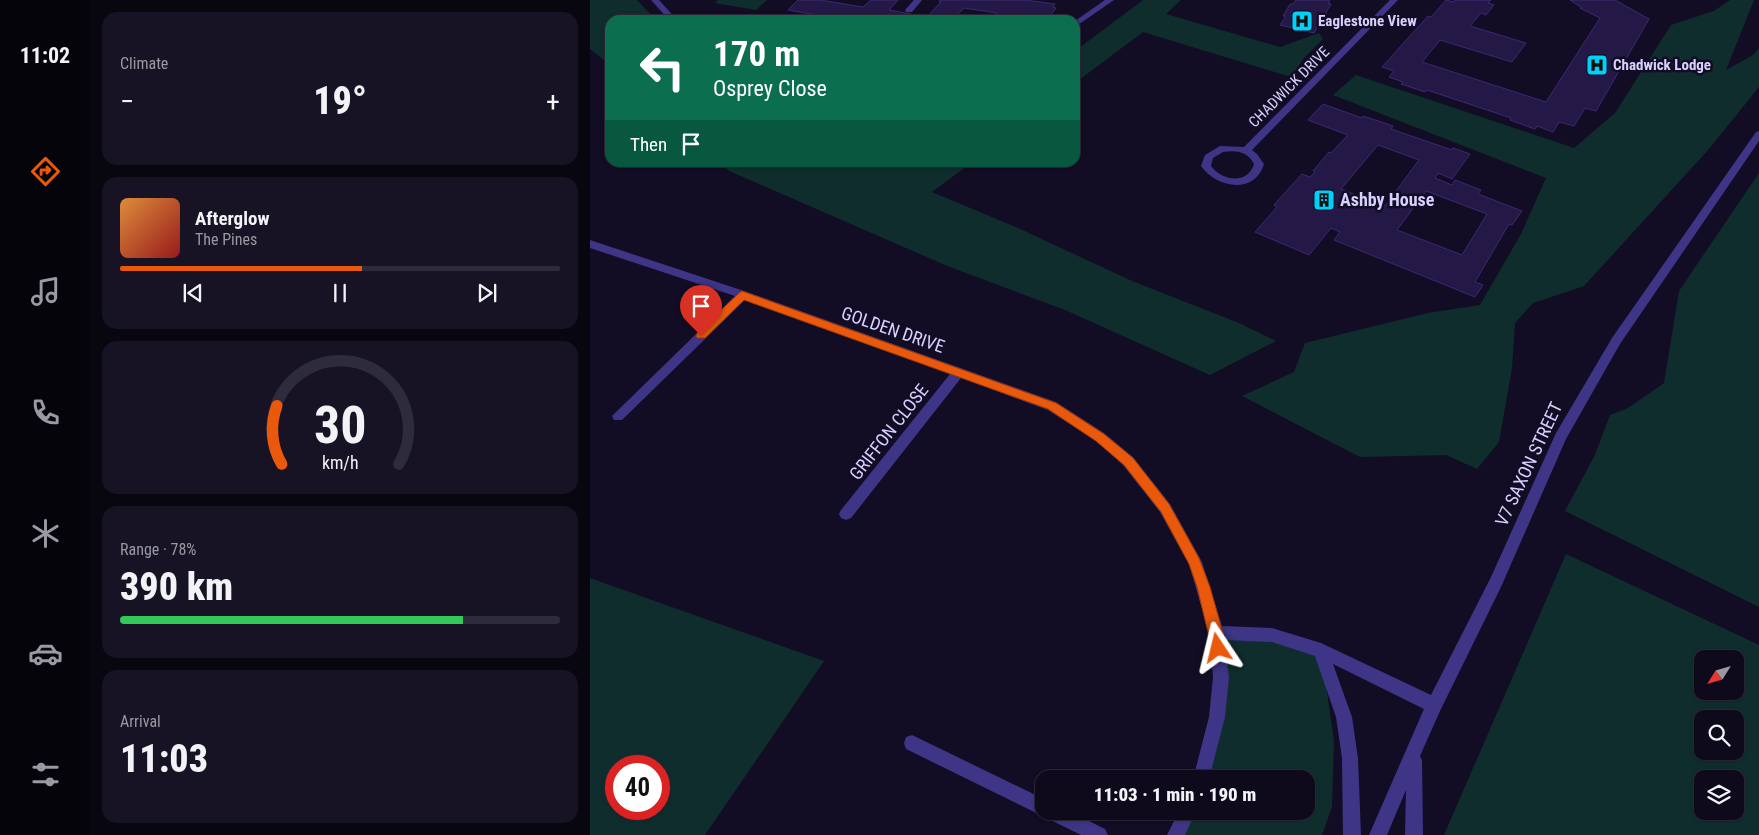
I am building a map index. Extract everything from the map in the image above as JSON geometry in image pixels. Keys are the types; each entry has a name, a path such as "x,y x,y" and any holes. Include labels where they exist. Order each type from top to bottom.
{"street":[{"path":"656,0 669,15"},
{"path":"909,10 918,0"},
{"path":"1080,21 1110,0"},
{"name":"CHADWICK DRIVE","path":"1246,150 1394,0"},
{"name":"V7 SAXON STREET","path":"1378,835 1434,705 1496,582 1560,438 1616,341 1759,134"},
{"path":"1220,149 1246,150 1253,154 1259,164 1259,169 1250,178 1242,181 1226,181 1213,176 1206,166 1208,156 1220,149"},
{"name":"GOLDEN DRIVE","path":"590,244 742,295 1052,406 1100,437 1128,461 1165,508 1195,562 1204,587 1216,633 1221,678 1217,717 1203,770"},
{"path":"618,416 742,295"},
{"name":"GRIFFON CLOSE","path":"846,514 959,372"},
{"path":"1216,633 1272,636 1321,650 1434,705"},
{"path":"1321,650 1344,717 1350,758 1352,835"},
{"path":"912,743 1035,804"},
{"path":"1414,755 1414,835"},
{"path":"1069,820 1099,835"},
{"path":"1176,835 1184,820"}],"green space":[{"path":"590,0 637,0 651,15 605,15 605,61 590,49"},
{"path":"718,0 767,0 756,10 715,3"},
{"path":"1143,0 1181,0 1166,14 1280,47 1319,33 1323,39 1304,58 1291,77 1143,32 1080,79 1080,47"},
{"path":"1730,0 1754,0 1726,70 1753,55 1759,48 1759,87 1709,149 1584,286 1533,303 1515,323 1512,368 1499,442 1477,469 1446,455 1360,457 1242,396 1294,372 1305,343 1428,313 1480,305 1521,234 1546,178 1333,95 1356,75 1574,148 1615,113 1671,25 1714,11"},
{"path":"724,167 966,167 932,192 1018,228 1132,281 1239,323 1276,341 1210,375 1065,310 945,265 729,171"},
{"path":"1759,173 1759,607 1565,511 1595,455 1610,415 1628,408 1664,383 1679,291"},
{"path":"1566,554 1759,645 1759,835 1444,835"},
{"path":"590,578 824,661 705,835 590,835"},
{"path":"1216,633 1321,650 1334,741 1332,807 1322,835 1176,835 1184,820 1315,820 1315,770 1203,770 1217,717"}],"building":[{"path":"798,0 820,0 863,7 871,0 898,0 889,10 916,15 816,15 788,10"},
{"path":"940,0 1025,0 1055,4 1053,7 1056,8 1051,15 995,15 997,13 964,8 957,15 929,15 941,2 939,2"},
{"name":"Eaglestone View","path":"1296,0 1330,0 1328,3 1331,4 1314,33 1280,25 1286,16 1283,16 1290,4 1293,4"},
{"name":"Chadwick Lodge","path":"1446,0 1453,2 1455,0 1491,0 1488,3 1494,5 1486,15 1481,13 1470,26 1526,43 1512,62 1440,40 1422,62 1546,102 1600,18 1580,8 1582,8 1570,0 1615,0 1649,19 1596,111 1585,108 1574,126 1559,122 1553,132 1537,126 1535,129 1510,120 1511,118 1427,90 1425,92 1401,84 1403,82 1389,77 1394,71 1382,67 1428,16 1431,17"},
{"name":"Ashby House","path":"1323,104 1362,118 1363,116 1393,126 1391,129 1452,150 1453,148 1470,154 1452,179 1438,173 1435,178 1452,185 1455,180 1481,190 1478,194 1522,211 1512,225 1509,224 1475,282 1483,285 1475,297 1334,240 1340,232 1331,228 1309,255 1255,232 1277,207 1274,205 1302,174 1310,177 1329,152 1331,153 1348,135 1308,120","holes":["1378,145 1419,160 1385,206 1341,189","1426,191 1487,214 1462,255 1397,230"]}],"place":[{"name":"Eaglestone View","path":"1302,21"},
{"name":"Chadwick Lodge","path":"1597,65"},
{"name":"Ashby House","path":"1324,200"}],"route":[{"path":"701,336 742,295 1052,406 1100,437 1128,461 1165,508 1195,562 1204,587 1218,648"}]}
